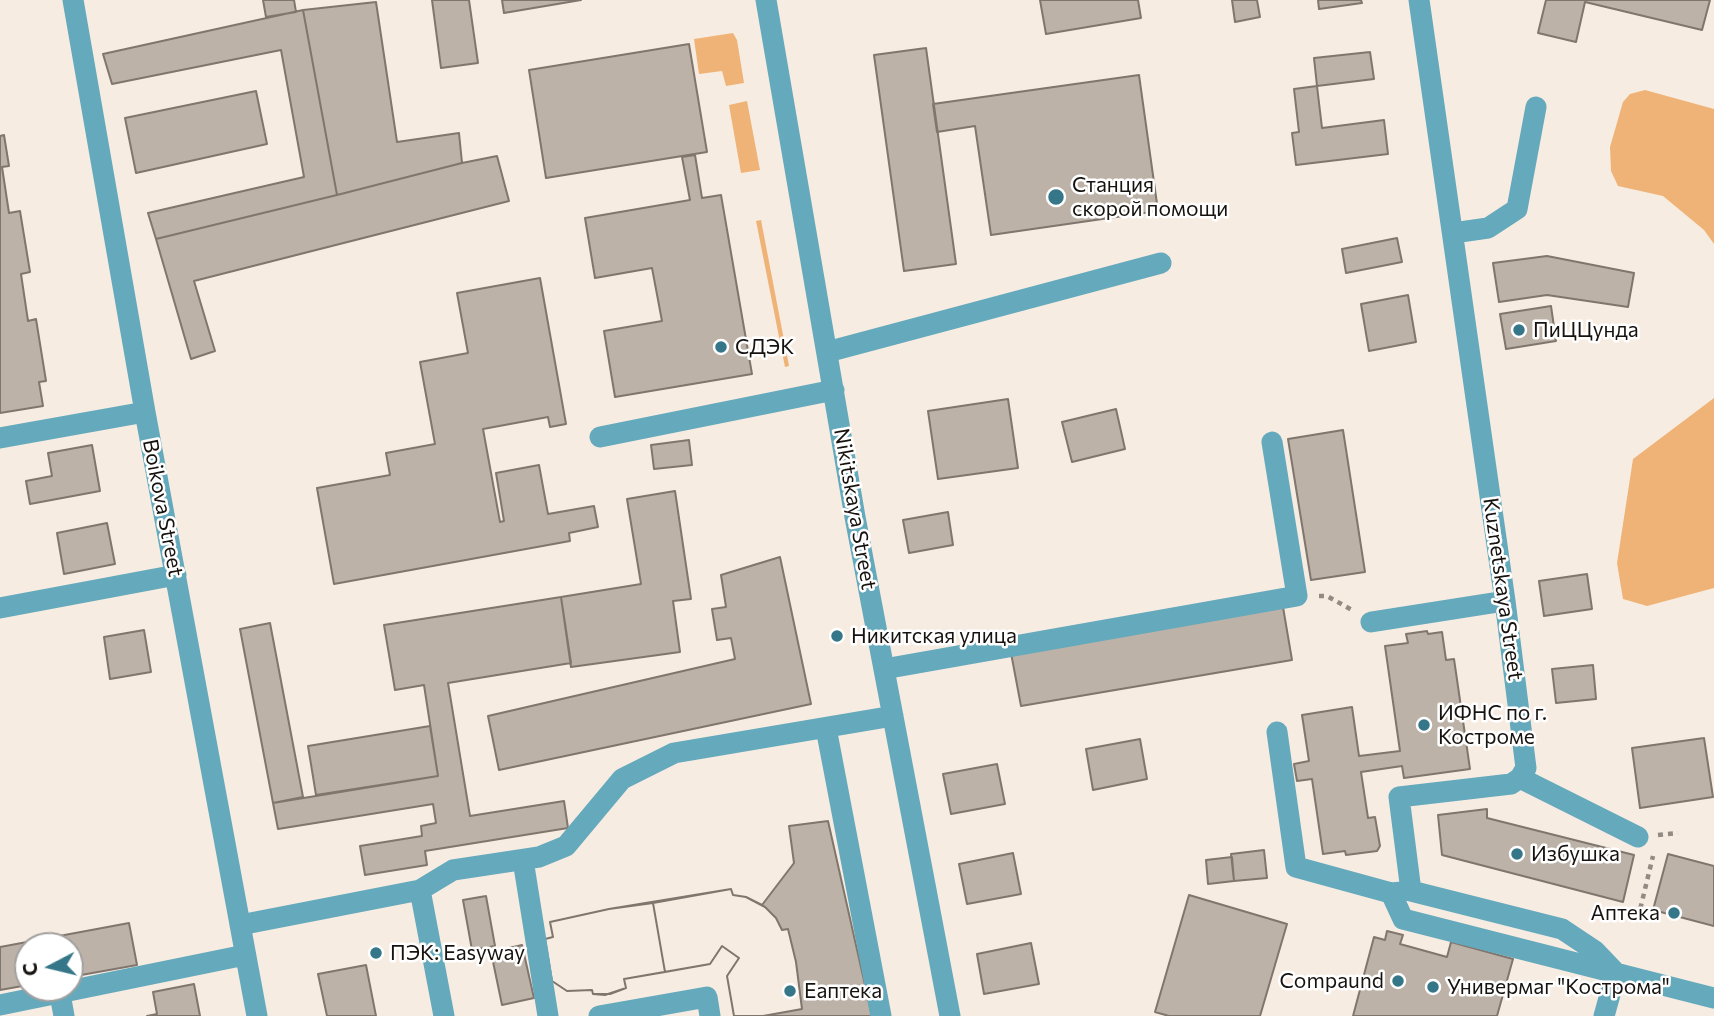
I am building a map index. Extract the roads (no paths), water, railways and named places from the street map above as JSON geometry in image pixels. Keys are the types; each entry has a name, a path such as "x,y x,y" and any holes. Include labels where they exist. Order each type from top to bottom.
{"street":[{"name":"Boikova Street","path":"73,0 145,412 257,1016"},
{"name":"Nikitskaya Street","path":"766,0 884,669 950,1016"},
{"name":"Kuznetskaya Street","path":"1419,0 1505,601 1526,768 1520,778"},
{"path":"1452,233 1488,228 1517,209 1536,107"},
{"path":"827,352 1161,263"},
{"path":"600,437 834,390"},
{"path":"0,438 145,412"},
{"path":"884,669 1297,596 1272,442"},
{"path":"0,608 176,575"},
{"path":"1371,622 1505,601"},
{"path":"240,925 420,890 453,870 539,857 566,846 622,779 674,753 893,716"},
{"path":"826,728 881,1016"},
{"path":"1277,733 1296,867 1562,929 1595,951 1616,973"},
{"path":"1648,836 1520,778 1511,784 1399,797 1403,919 1714,998"},
{"path":"523,860 548,1016"},
{"path":"420,890 444,1016"},
{"path":"84,989 245,955"},
{"path":"1604,1016 1616,973"},
{"path":"599,1016 707,997 710,1016"}],"place":[{"name":"Станция скорой помощи","path":"1056,197"},
{"name":"ПиЦЦунда","path":"1519,330"},
{"name":"СДЭК","path":"721,347"},
{"name":"Никитская улица","path":"837,636"},
{"name":"ИФНС по г. Костроме","path":"1424,725"},
{"name":"Избушка","path":"1517,854"},
{"name":"Аптека","path":"1674,913"},
{"name":"ПЭК: Easyway","path":"376,953"},
{"name":"Compaund","path":"1398,981"},
{"name":"Универмаг \"Кострома\"","path":"1433,987"},
{"name":"Еаптека","path":"790,991"}]}
